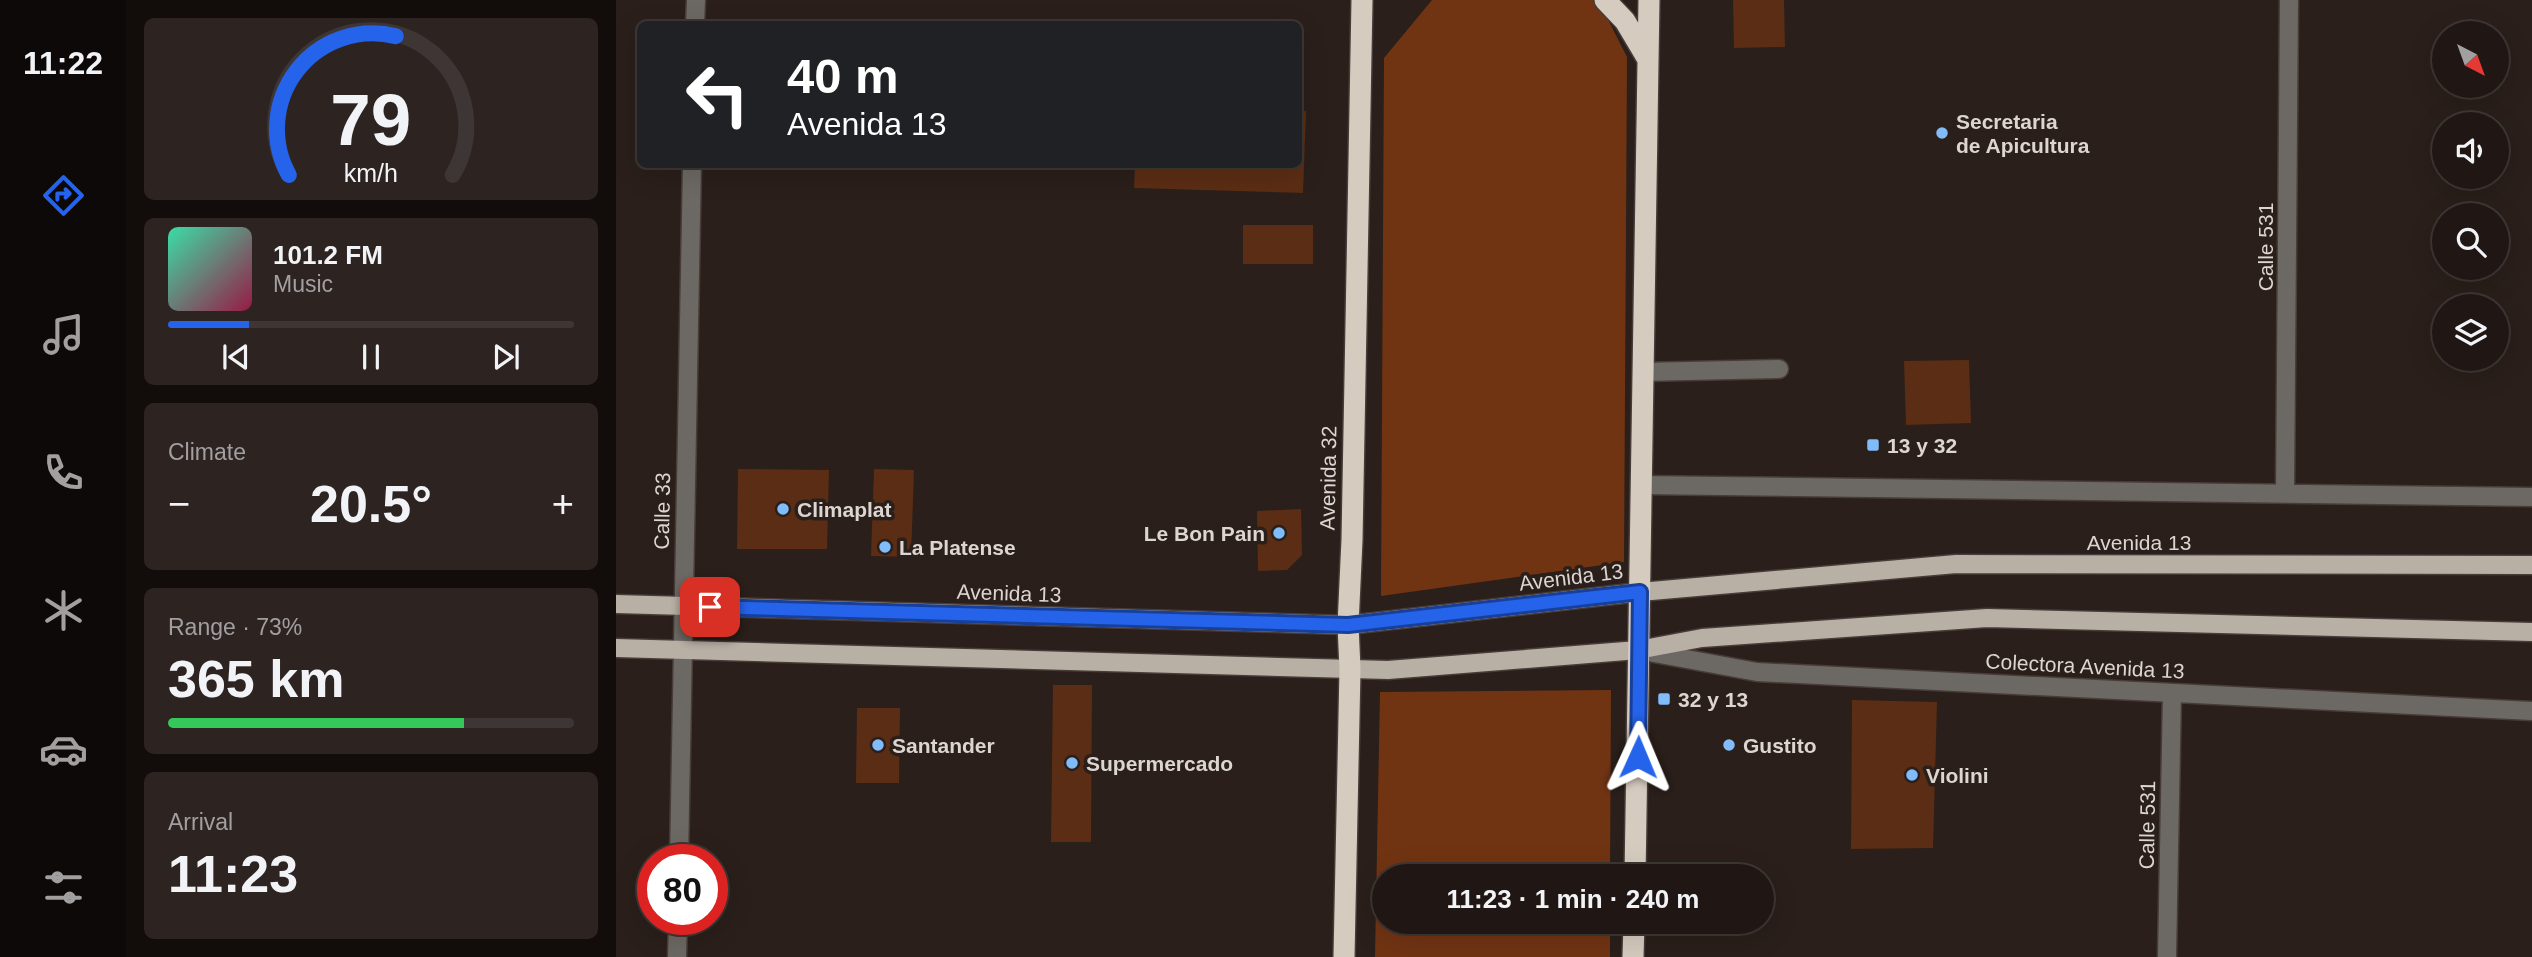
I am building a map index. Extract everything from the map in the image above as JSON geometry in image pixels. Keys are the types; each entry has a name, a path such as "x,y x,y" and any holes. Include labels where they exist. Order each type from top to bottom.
{"highway":[{"name":"Avenida 32","path":"1344,957 1350,670 1348,625 1362,0"},
{"path":"1605,0 1625,21 1647,58"},
{"path":"1635,864 1649,0"},
{"path":"1633,957 1634,934"}],"main road":[{"name":"Avenida 13","path":"616,604 1348,625 1640,592 1956,564 2532,565"},
{"path":"616,648 1388,670 1638,650 1702,638 1987,618 2532,632"}],"street":[{"path":"695,21 696,0"},
{"name":"Calle 531","path":"2286,493 2289,0"},
{"name":"Calle 33","path":"679,844 692,168"},
{"path":"1642,372 1779,369"},
{"path":"1641,485 2532,497"},
{"name":"Colectora Avenida 13","path":"1638,650 1757,672 2532,711"},
{"name":"Calle 531","path":"2167,957 2172,693"},
{"path":"677,957 678,935"}],"shaded area":[{"path":"1432,0 1598,0 1627,57 1624,562 1381,596 1384,58"},
{"path":"1611,690 1610,864 1377,864 1380,692"},
{"path":"1375,934 1610,934 1610,957 1375,957"}],"building":[{"path":"1733,0 1784,0 1785,47 1734,48"},
{"path":"1302,111 1306,111 1303,193 1134,188 1135,168 1302,168"},
{"path":"1243,225 1313,225 1313,264 1243,264"},
{"path":"1969,360 1971,423 1906,425 1904,361"},
{"name":"Climaplat","path":"738,469 829,470 827,549 737,549"},
{"path":"874,469 914,470 911,557 871,556"},
{"name":"Le Bon Pain","path":"1301,509 1302,555 1287,570 1258,571 1257,511"},
{"name":"Supermercado","path":"1053,685 1092,685 1091,842 1051,842"},
{"path":"1852,700 1937,702 1933,848 1851,849"},
{"name":"Santander","path":"857,708 900,708 899,783 856,783"}],"place":[{"name":"Secretaria de Apicultura","path":"1942,133"},
{"name":"13 y 32","path":"1873,445"},
{"name":"Climaplat","path":"783,509"},
{"name":"Le Bon Pain","path":"1279,533"},
{"name":"La Platense","path":"885,547"},
{"name":"32 y 13","path":"1664,699"},
{"name":"Santander","path":"878,745"},
{"name":"Gustito","path":"1729,745"},
{"name":"Supermercado","path":"1072,763"},
{"name":"Violini","path":"1912,775"}],"route":[{"path":"710,607 1348,625 1640,592 1638,757"}]}
